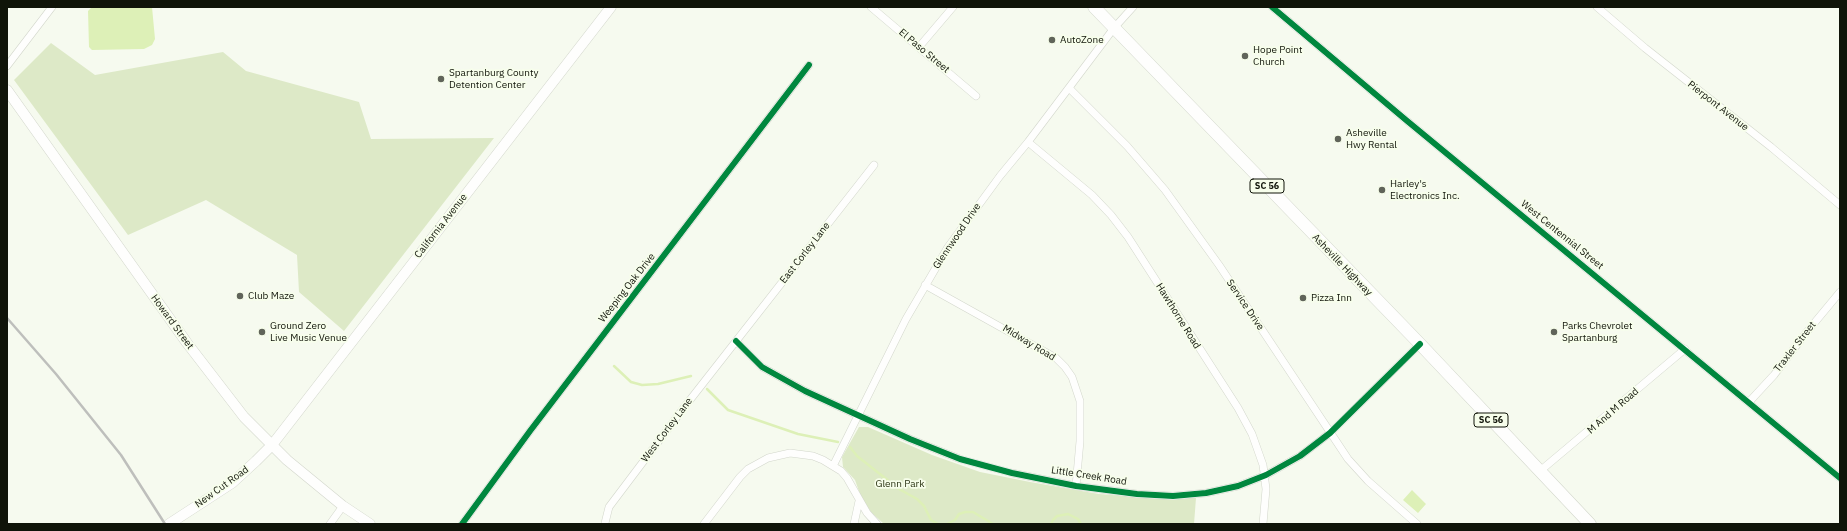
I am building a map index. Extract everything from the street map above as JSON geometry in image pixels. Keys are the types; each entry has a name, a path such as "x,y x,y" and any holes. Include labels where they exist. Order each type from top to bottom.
{"main road":[{"name":"California Avenue","path":"272,445 610,7"},
{"name":"Asheville Highway","path":"1094,7 1420,344 1590,524"},
{"name":"Howard Street","path":"7,90 202,363 244,417 297,469 343,506 370,524"},
{"name":"New Cut Road","path":"169,524 232,482 256,462 272,445"}],"street":[{"path":"7,66 52,7"},
{"name":"El Paso Street","path":"871,7 976,96"},
{"path":"919,47 953,7"},
{"name":"Glennwood Drive","path":"833,466 925,285 973,211 1028,142 1114,28 1133,7"},
{"name":"West Centennial Street","path":"1272,7 1410,124 1840,478"},
{"name":"Pierpont Avenue","path":"1596,7 1645,48 1771,147 1840,205"},
{"name":"Weeping Oak Drive","path":"462,524 530,431 730,171 809,65"},
{"name":"Service Drive","path":"1069,88 1128,146 1165,190 1254,318 1330,433 1358,471 1417,524"},
{"name":"Hawthorne Road","path":"1028,142 1092,195 1111,215 1128,237 1243,416 1260,454 1266,475 1263,524"},
{"name":"East Corley Lane","path":"736,341 874,165"},
{"name":"Midway Road","path":"925,285 1049,354 1065,367 1075,383 1080,401 1080,441 1076,486"},
{"name":"Traxler Street","path":"1749,402 1774,375 1840,292"},
{"name":"Little Creek Road","path":"736,341 762,367 804,391 910,439 960,459 1012,473 1076,486 1137,494 1190,495 1227,489 1266,475 1300,456 1330,433 1420,344"},
{"name":"West Corley Lane","path":"605,523 609,507 736,341"},
{"name":"M And M Road","path":"1540,472 1685,349"},
{"path":"704,524 740,477 748,469 768,458 790,453 813,456 833,466 847,478 859,501 877,524"},
{"path":"854,524 859,501"},
{"path":"330,524 343,506"}],"green space":[{"path":"51,43 95,75 223,52 246,71 359,102 371,139 494,138 344,331 299,292 297,255 206,200 128,235 14,80"},
{"name":"Glenn Park","path":"859,427 868,427 932,455 980,472 1099,494 1152,498 1196,498 1194,524 884,524 871,512 861,497 855,480 843,467 842,457"}],"shaded area":[{"path":"92,7 152,7 155,39 152,45 144,49 92,50 89,47 88,11"},
{"path":"1412,490 1426,504 1418,513 1403,500"}],"waterway":[{"path":"614,366 631,382 642,385 658,384 691,376"},
{"path":"707,389 728,410 798,434 838,442"},
{"path":"850,447 857,456 899,489 917,499 924,506 931,520 938,524"},
{"path":"947,524 955,520 959,514 965,512 973,512 993,524"},
{"path":"1051,524 1057,516 1068,514 1078,519 1081,524"}],"railway":[{"path":"7,318 56,374 121,455 165,524"}],"cycle path":[{"path":"1272,7 1406,120 1840,478"},
{"path":"462,524 530,431 809,65"},
{"path":"736,341 762,367 805,391 910,439 960,459 1012,473 1076,486 1137,494 1173,496 1206,493 1238,486 1266,475 1300,456 1330,433 1420,344"}],"place":[{"name":"AutoZone","path":"1052,40"},
{"name":"Hope Point Church","path":"1245,56"},
{"name":"Spartanburg County Detention Center","path":"441,79"},
{"name":"Asheville Hwy Rental","path":"1338,139"},
{"name":"Harley's Electronics Inc.","path":"1382,190"},
{"name":"Club Maze","path":"240,296"},
{"name":"Pizza Inn","path":"1303,298"},
{"name":"Ground Zero Live Music Venue","path":"262,332"},
{"name":"Parks Chevrolet Spartanburg","path":"1554,332"}]}
